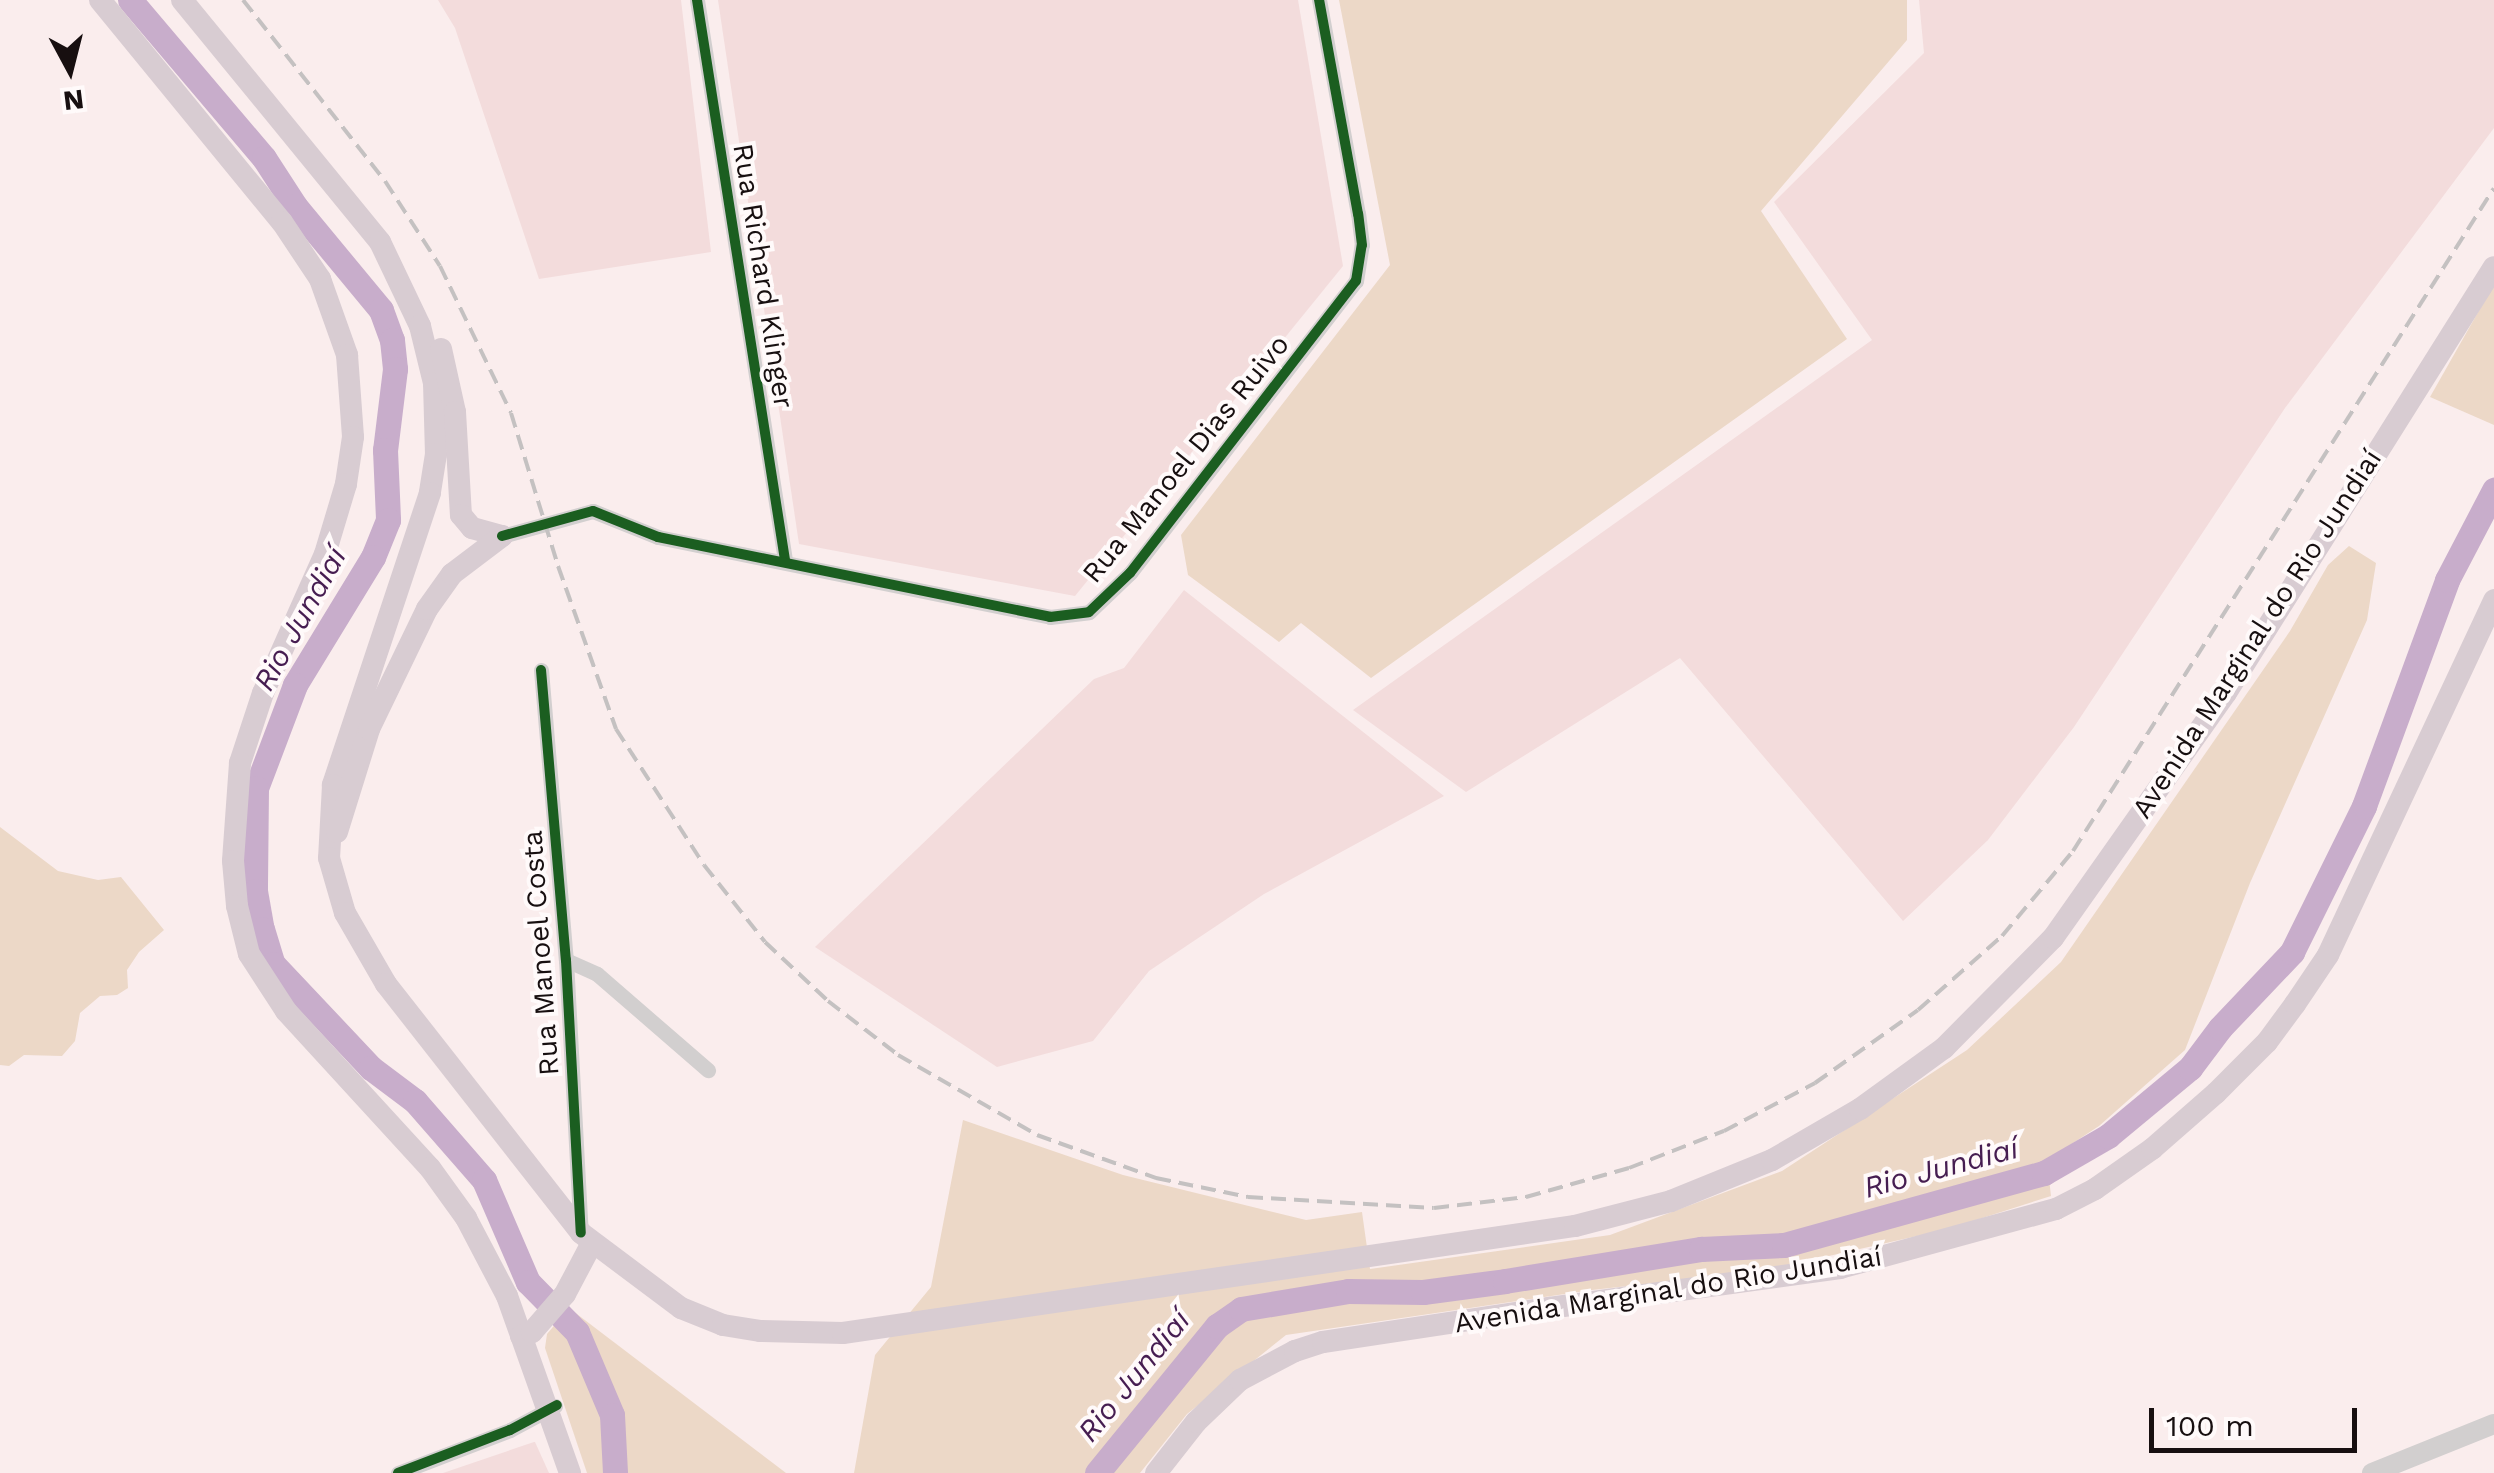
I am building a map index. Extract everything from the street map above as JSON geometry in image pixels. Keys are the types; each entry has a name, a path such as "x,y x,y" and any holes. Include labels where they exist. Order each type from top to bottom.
{"main road":[{"path":"100,0 282,222 320,278 347,355 353,437 346,484 325,554 263,693 240,763 233,861 237,906 250,954 266,988 430,1168 486,1250 531,1330 570,1473"},
{"name":"Avenida Marginal do Rio Jundiaí","path":"182,0 355,211 396,268 428,355 434,383 436,454 420,527 339,760 329,811 329,858 344,913 370,961 587,1238 681,1308 722,1325 806,1335 843,1333 1575,1226 1671,1200 1772,1160 1860,1110 1944,1048 2053,938 2226,694 2494,266"},
{"path":"396,268 416,290 449,379 461,515 472,528 508,534"},
{"path":"329,858 369,729 427,610 452,574 508,534"},
{"name":"Avenida Marginal do Rio Jundiaí","path":"1156,1473 1196,1422 1240,1380 1295,1350 1323,1342 1840,1268 2056,1209 2095,1189 2152,1149 2216,1093 2267,1042 2295,1004 2328,955 2494,600"},
{"path":"531,1330 574,1278 587,1238"},
{"path":"2372,1473 2494,1424"}],"street":[{"name":"Rua Richard Klinger","path":"697,0 785,560"},
{"name":"Rua Manoel Dias Ruivo","path":"508,534 593,511 658,537 1050,616 1089,612 1130,573 1356,281 1362,245 1358,214 1319,0"},
{"name":"Rua Manoel Costa","path":"541,670 587,1238"},
{"path":"566,960 596,974 708,1070"},
{"path":"398,1473 510,1430 552,1407 581,1473"}],"shaded area":[{"path":"438,0 681,0 711,252 539,279 455,28"},
{"path":"718,0 1298,0 1343,266 1075,596 799,544"},
{"path":"1339,0 1907,0 1907,40 1761,211 1847,339 1371,678 1301,623 1279,642 1188,575 1181,535 1390,265"},
{"path":"1919,0 2494,0 2494,128 2285,408 2074,727 1988,840 1903,921 1680,658 1466,792 1353,710 1872,340 1774,202 1924,53"},
{"path":"2494,284 2494,425 2430,397"},
{"path":"2349,546 2376,563 2367,620 2250,883 2185,1050 2099,1126 2047,1160 2051,1196 1948,1229 1762,1271 1592,1290 1286,1335 1187,1414 1140,1473 854,1473 875,1355 931,1287 963,1120 1123,1175 1306,1220 1362,1212 1370,1269 1610,1235 1782,1171 1967,1050 2061,962 2290,631 2328,565"},
{"path":"1184,590 1444,796 1264,894 1149,971 1093,1041 997,1067 815,947 1094,679 1124,668"},
{"path":"0,827 58,871 98,880 121,877 164,930 139,952 127,970 128,988 117,995 100,996 80,1013 75,1041 62,1056 24,1055 9,1066 0,1065"},
{"path":"569,1308 786,1473 587,1473 545,1348 547,1334"},
{"path":"534,1442 549,1473 443,1473"}],"waterway":[{"name":"Rio Jundiaí","path":"130,0 264,158 295,206 381,310 392,340 395,369 385,450 388,520 373,557 295,685 256,788 255,891 273,964 371,1068 415,1101 484,1180 528,1282 577,1332 612,1415 615,1473"},
{"name":"Rio Jundiaí","path":"1097,1473 1217,1326 1241,1309 1348,1291 1423,1292 1701,1249 1784,1245 2044,1173 2108,1136 2190,1068 2220,1028 2292,952 2364,806 2447,580 2494,490"}],"railway":[{"path":"243,0 385,181 440,266 511,413 558,566 616,729 704,865 765,942 828,1001 898,1055 1037,1135 1156,1178 1248,1197 1434,1208 1526,1197 1629,1168 1724,1131 1815,1083 1918,1010 2002,936 2073,851 2494,188"}],"cycle path":[{"path":"697,0 785,560"},
{"path":"502,536 593,511 658,537 1050,617 1089,612 1130,573 1356,281 1362,245 1358,214 1319,0"},
{"path":"541,670 566,960 581,1233"},
{"path":"398,1473 510,1430 557,1405"}]}
